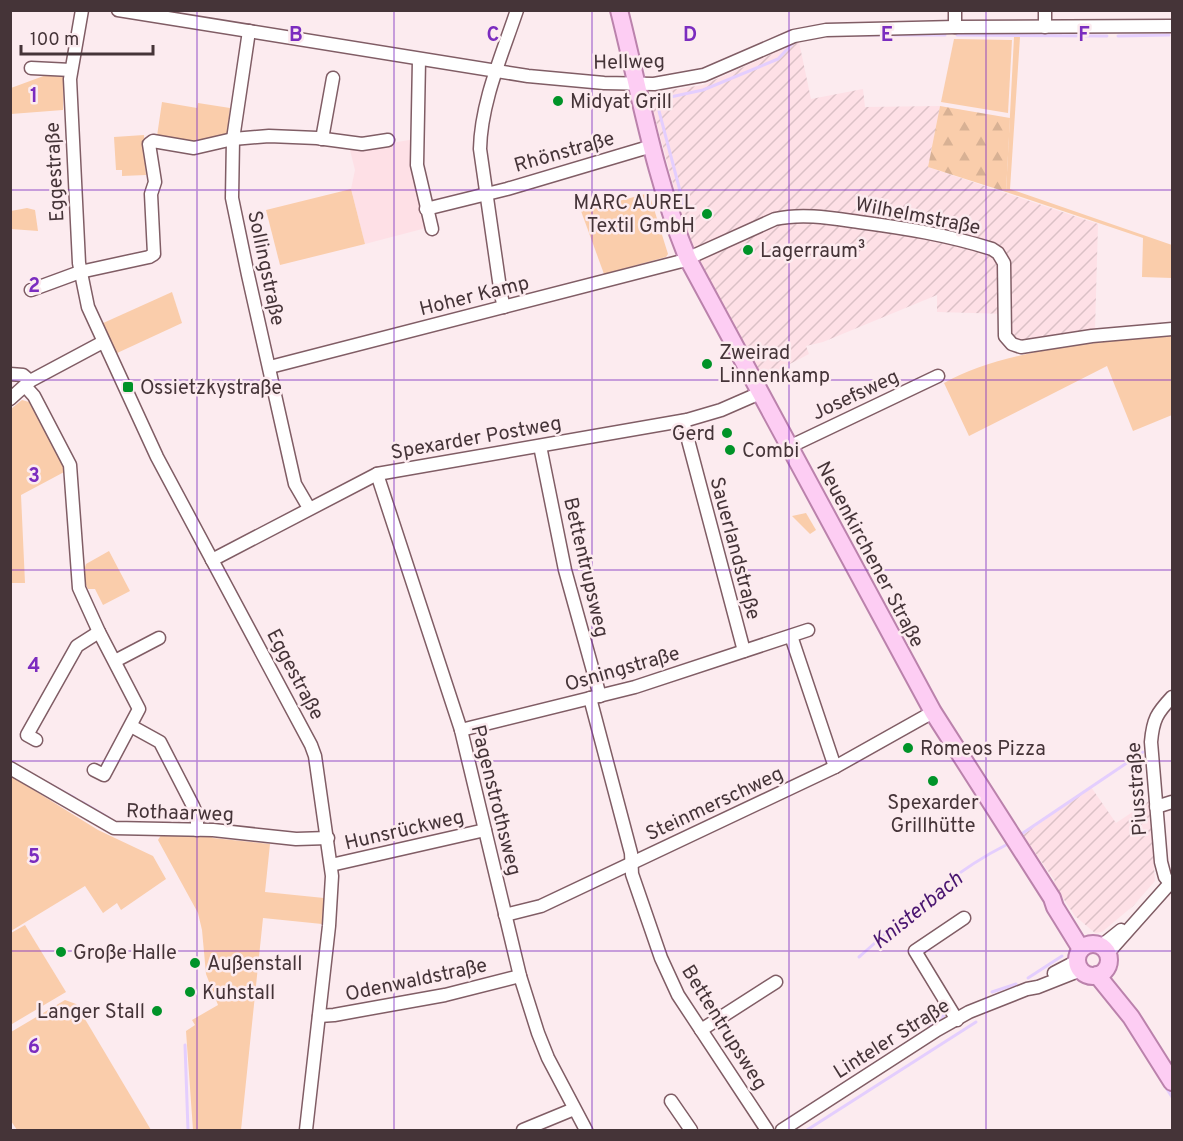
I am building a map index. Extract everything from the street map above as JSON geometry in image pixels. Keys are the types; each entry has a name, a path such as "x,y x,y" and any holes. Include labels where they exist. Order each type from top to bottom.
{"main road":[{"name":"Neuenkirchener Straße","path":"619,10 652,146 678,234 688,259 933,712 1052,898 1055,907 1092,958 1173,1082"}],"street":[{"name":"Eggestraße","path":"82,10 70,70 71,126 80,272 88,307 157,457 311,745 332,865 329,926 306,1131"},
{"name":"Hellweg","path":"118,10 193,16 249,31 496,71 604,83 654,84 704,75 794,36 810,32 847,28 1173,26"},
{"path":"504,308 480,149 480,133 496,71 517,10"},
{"path":"954,10 955,27"},
{"path":"1045,10 1045,27"},
{"name":"Sollingstraße","path":"249,31 233,139 232,198 295,483 309,508"},
{"path":"419,60 417,165 432,229"},
{"path":"31,68 70,70"},
{"path":"322,139 333,78"},
{"path":"31,290 80,272 154,254 151,194 155,182 149,144 153,141 194,148 233,139 268,136 362,144 388,140"},
{"name":"Rhönstraße","path":"426,209 487,194 652,146"},
{"name":"Wilhelmstraße","path":"688,259 775,219 790,216 912,229 978,245 998,253 1005,263 1003,331 1012,344 1021,347 1092,336 1173,329"},
{"name":"Hoher Kamp","path":"270,367 688,259"},
{"path":"10,399 28,383 103,342"},
{"path":"10,374 23,375 70,465 79,588 99,632 140,709 104,775 94,770"},
{"name":"Josefsweg","path":"789,447 938,376"},
{"name":"Spexarder Postweg","path":"212,560 377,474 683,421 721,410 760,393"},
{"name":"Sauerlandstraße","path":"683,421 744,651"},
{"name":"Bettentrupsweg","path":"540,446 565,570 631,854 632,874 661,958 678,995 767,1131"},
{"name":"Pagenstrothsweg","path":"377,474 461,730 520,976 548,1058 586,1131"},
{"name":"Osningstraße","path":"461,730 635,687 808,630"},
{"path":"36,740 27,735 77,646 99,632"},
{"path":"791,636 835,767"},
{"path":"115,661 159,638"},
{"name":"Piusstraße","path":"1171,882 1166,877 1161,862 1151,742 1152,727 1157,712 1173,697"},
{"name":"Steinmerschweg","path":"505,915 540,906 835,767 933,712"},
{"path":"130,726 160,742 194,806 197,815 197,830"},
{"name":"Rothaarweg","path":"10,768 114,828 197,830 296,839 328,838"},
{"path":"1156,807 1173,802"},
{"name":"Hunsrückweg","path":"332,865 485,830"},
{"name":"Linteler Straße","path":"782,1131 981,1006 1038,987 1092,958 1147,908 1171,882"},
{"path":"957,1020 915,951 964,918"},
{"name":"Odenwaldstraße","path":"319,1016 334,1016 445,995 520,976"},
{"path":"701,1030 776,982"},
{"path":"671,1101 691,1131"},
{"path":"524,1130 574,1109"}],"shaded area":[{"path":"799,42 811,99 863,89 865,107 940,106 928,167 1098,224 1095,330 1021,341 1011,336 1008,329 1008,314 937,312 937,295 823,342 806,346 809,354 761,379 704,272 686,231 651,103 653,96 658,92 703,85"},
{"path":"415,139 411,167 426,228 365,244 351,189 355,170 350,150"},
{"path":"1091,787 1116,823 1149,801 1155,881 1133,906 1102,932 1095,933 1075,916 1053,883 1055,881 1023,835"},
{"path":"942,1012 945,1017 930,1027 925,1025 925,1023"}],"green space":[{"path":"1014,37 1020,37 1010,189 1172,245 1172,278 1142,277 1143,238 1006,192"},
{"path":"954,39 1012,40 1008,113 941,102"},
{"path":"49,74 60,74 64,78 63,110 11,114 11,88"},
{"path":"162,102 197,108 198,103 230,108 227,136 199,143 157,136"},
{"path":"940,106 1010,118 1006,192 928,167"},
{"path":"144,135 146,175 122,176 122,170 116,170 114,137"},
{"path":"351,189 365,244 280,265 266,210"},
{"path":"649,193 668,254 666,257 604,274 581,211"},
{"path":"27,208 35,210 38,231 11,229 11,211"},
{"path":"172,292 182,323 115,354 101,324"},
{"path":"1172,336 1172,415 1133,431 1107,366 969,436 944,383 968,371 1024,355 1086,344"},
{"path":"22,400 29,402 66,471 21,495 25,583 11,583 11,409"},
{"path":"806,513 816,530 810,534 792,516"},
{"path":"109,551 130,591 103,605 95,589 88,589 84,570 86,564"},
{"path":"11,776 98,830 153,856 166,879 121,910 117,903 103,913 85,886 11,931"},
{"path":"161,835 210,835 213,838 270,844 265,892 324,898 322,924 263,918 241,1130 193,1130 186,1031 195,1025 192,1020 218,1005 206,974 198,913 158,840"},
{"path":"25,925 66,992 12,1024 10,1023 11,933"},
{"path":"65,1000 76,1004 151,1130 17,1130 11,1121 11,1032"}],"waterway":[{"name":"Knisterbach","path":"857,35 945,35"},
{"name":"Knisterbach","path":"957,35 1107,36"},
{"name":"Knisterbach","path":"1118,36 1169,35"},
{"name":"Knisterbach","path":"684,206 659,111 661,99 703,90 778,59 793,43"},
{"name":"Knisterbach","path":"1020,835 1143,752"},
{"path":"42,780 75,798"},
{"path":"82,802 109,818"},
{"name":"Knisterbach","path":"859,957 947,882 1006,845"},
{"path":"1028,978 1062,956"},
{"path":"992,992 1016,984"},
{"path":"1120,1015 1144,1052"},
{"path":"807,1130 976,1022"},
{"path":"185,1045 188,1130"},
{"path":"1165,1086 1172,1097"}],"place":[{"name":"Midyat Grill","path":"558,101"},
{"name":"MARC AUREL Textil GmbH","path":"707,214"},
{"name":"Lagerraum³","path":"748,250"},
{"name":"Zweirad Linnenkamp","path":"707,364"},
{"name":"Ossietzkystraße","path":"128,387"},
{"name":"Gerd","path":"727,433"},
{"name":"Combi","path":"730,450"},
{"name":"Romeos Pizza","path":"908,748"},
{"name":"Spexarder Grillhütte","path":"933,781"},
{"name":"Große Halle","path":"61,952"},
{"name":"Außenstall","path":"195,963"},
{"name":"Kuhstall","path":"190,992"},
{"name":"Langer Stall","path":"157,1011"}]}
